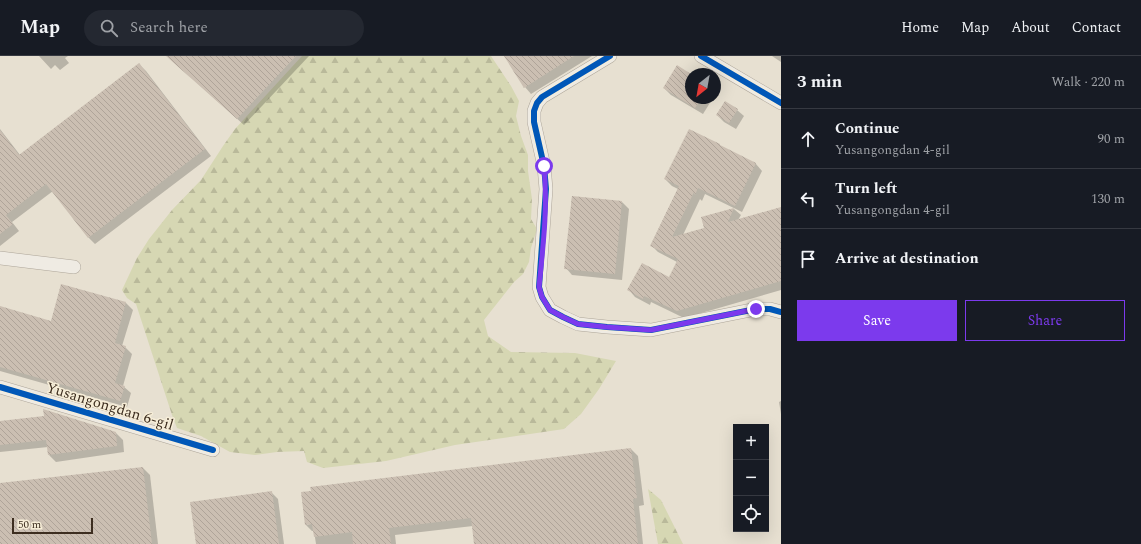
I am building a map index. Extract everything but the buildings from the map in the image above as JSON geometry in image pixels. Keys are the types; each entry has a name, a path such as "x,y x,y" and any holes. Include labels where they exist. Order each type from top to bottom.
{"street":[{"path":"610,56 542,97 537,103 534,111 534,122 544,166 546,189 539,287 542,297 550,310 578,324 651,330 756,309 770,309 781,312"},
{"path":"701,56 781,103"},
{"path":"0,258 74,267"},
{"name":"Yusangongdan 6-gil","path":"0,387 213,450"}],"green space":[{"path":"302,56 491,56 519,101 516,116 528,155 528,171 532,199 531,219 537,229 531,248 529,262 523,274 514,282 484,320 488,336 511,352 575,353 616,361 599,389 581,414 564,429 455,445 386,461 323,468 307,462 304,451 277,452 255,455 230,452 201,436 177,428 136,304 127,298 122,290 137,258 149,239 172,210 201,180 235,129"},
{"path":"648,489 661,500 683,544 658,544"}],"cycle path":[{"path":"610,56 542,97 537,103 534,111 534,122 544,166 546,189 539,287 542,297 550,310 578,324 651,330 756,309 770,309 781,312"},
{"path":"701,56 781,103"},
{"path":"0,387 213,450"}],"route":[{"path":"544,166 546,189 539,287 542,297 550,310 578,324 651,330 756,309"}]}
